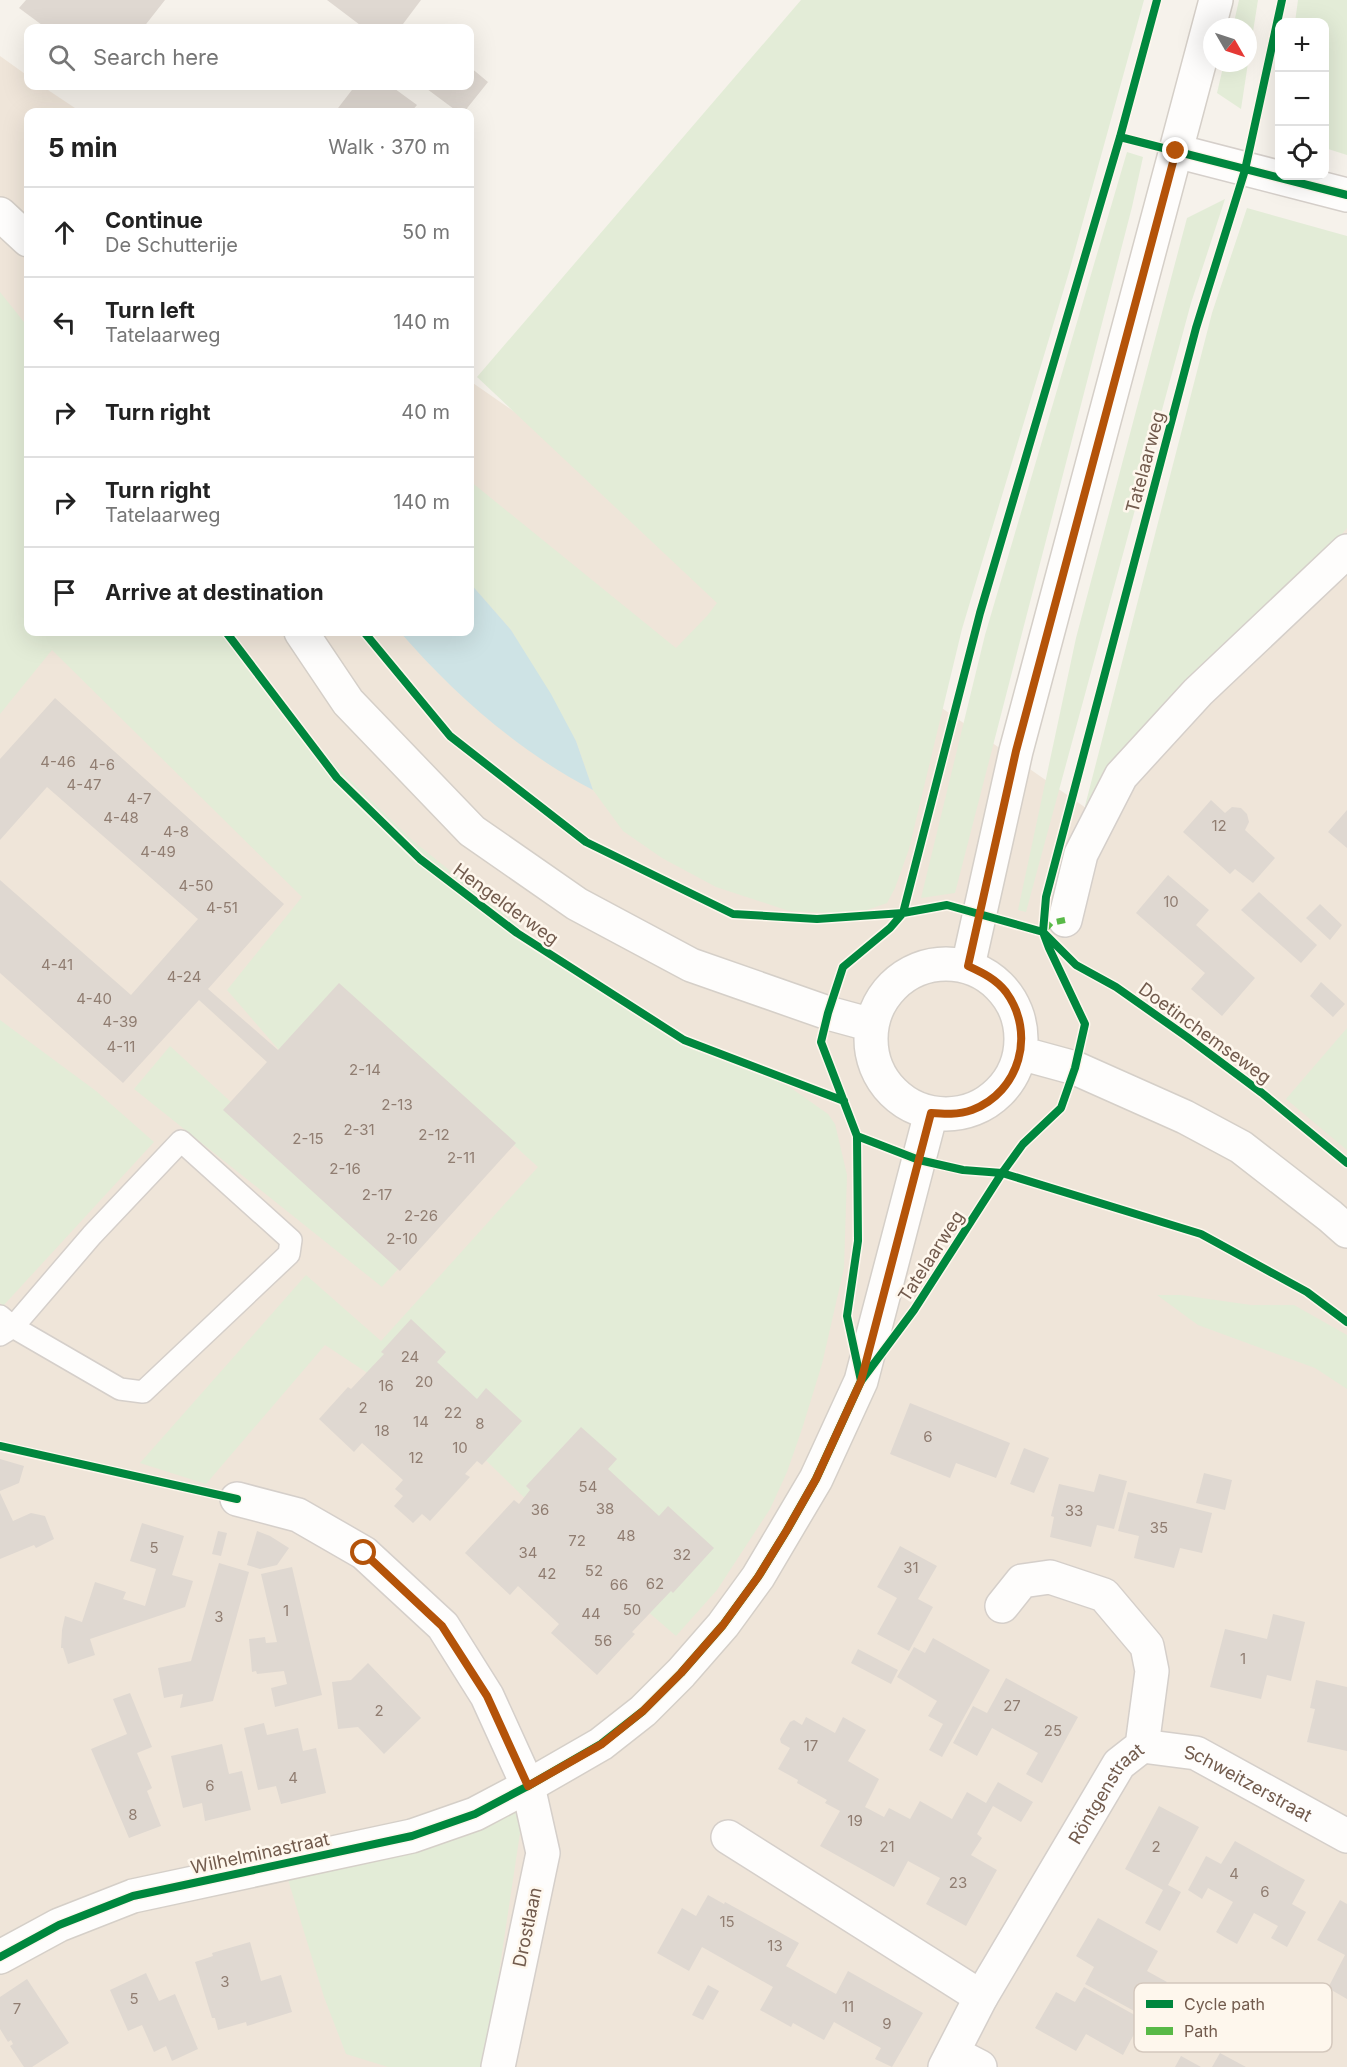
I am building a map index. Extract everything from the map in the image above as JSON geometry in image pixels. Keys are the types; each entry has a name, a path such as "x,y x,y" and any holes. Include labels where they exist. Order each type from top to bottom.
{"street":[{"path":"968,966 1016,751 1216,0"},
{"path":"1176,151 1347,195"},
{"path":"0,213 24,236"},
{"path":"1065,920 1081,854 1121,776 1198,692 1347,551"},
{"path":"304,636 348,702 472,831 577,904 691,965 828,1013 872,1025"},
{"path":"944,963 968,966 989,975 1005,991 1017,1010 1022,1032 1020,1053 1014,1072 1003,1088 988,1101 971,1110 952,1114 931,1113 904,1102 884,1081 872,1054 872,1025 881,1001 897,981 911,972 944,963"},
{"path":"1020,1053 1075,1068 1185,1117 1241,1147 1330,1216 1347,1232"},
{"name":"Tatelaarweg","path":"528,1786 602,1744 643,1711 681,1673 723,1625 758,1577 787,1530 816,1479 861,1381 931,1113"},
{"name":"Drostlaan","path":"237,1498 298,1515 364,1553 442,1626 487,1696 528,1786 543,1853 498,2067"},
{"name":"Röntgenstraat","path":"959,2062 981,1997 1119,1764 1142,1746 1152,1671 1147,1646 1104,1595 1050,1577 1022,1581 1002,1606"},
{"name":"Schweitzerstraat","path":"1142,1746 1196,1753 1347,1836"},
{"name":"Wilhelminastraat","path":"0,1957 59,1924 133,1896 412,1836 475,1814 528,1786"},
{"path":"728,1837 981,1997"}],"lane":[{"path":"181,1141 291,1240 289,1254 143,1392 120,1389 4,1326 181,1141"}],"shaded area":[{"path":"0,56 24,73 24,90 48,90 75,108 24,108 24,636 474,636 474,384 1086,808 1347,475 1347,2067 0,2067"},
{"path":"474,588 511,630 551,694 576,741 593,790 539,758 514,740 465,699 404,636 474,636"}],"green space":[{"path":"801,0 1144,0 1069,272 962,629 909,849 887,903 867,910 837,913 789,911 716,887 662,858 623,831 593,790 576,741 511,630 474,588 474,484 676,648 717,603 477,377"},
{"path":"1239,0 1258,0 1255,18 1235,18"},
{"path":"1298,0 1347,0 1347,155 1329,149 1329,18 1296,18"},
{"path":"1222,72 1247,72 1241,109 1217,93"},
{"path":"1127,152 1143,157 1132,207 955,893 921,898 985,635"},
{"path":"1225,199 1191,303 1026,912 1018,910 1076,638 1187,218"},
{"path":"1247,208 1347,236 1347,528 1280,608 1090,807 1085,806 1212,313"},
{"path":"0,292 24,322 24,636 229,636 260,677 337,767 412,840 533,938 604,988 706,1047 791,1088 828,1114 835,1124 847,1175 844,1268 822,1364 787,1472 770,1509 717,1590 676,1636 586,1558 457,1432 325,1345 206,1484 140,1463 306,1275 381,1341 538,1167 338,985 279,1050 227,990 302,897 52,650 0,714"},
{"path":"0,1020 96,1091 154,1142 3,1306 0,1303"},
{"path":"1347,1028 1347,1150 1286,1099"},
{"path":"170,1046 232,1103 399,1268 382,1287 134,1089"},
{"path":"1157,1295 1181,1295 1251,1305 1294,1305 1347,1335 1347,1389 1315,1368 1198,1325"},
{"path":"515,1812 522,1820 493,2012 482,2067 388,2067 346,2054 324,1997 286,1873 477,1830"}],"building":[{"path":"26,0 165,0 146,24 41,24 19,8"},
{"path":"327,0 421,0 403,24 359,24"},
{"path":"474,70 488,82 467,108 453,108 428,90 474,90"},
{"path":"352,90 396,90 417,105 414,108 338,108"},
{"path":"55,698 284,904 208,989 278,1050 339,983 516,1143 400,1271 223,1110 267,1062 199,1000 123,1083 0,973 0,880 131,995 198,919 47,787 0,840 0,759"},
{"path":"1211,800 1225,813 1232,807 1241,808 1247,814 1249,822 1245,830 1275,858 1253,883 1235,869 1230,874 1183,832"},
{"path":"1347,810 1347,848 1328,832"},
{"path":"1168,875 1209,910 1196,925 1255,978 1222,1016 1191,989 1205,973 1136,913"},
{"path":"1259,892 1317,945 1301,963 1241,910"},
{"path":"1320,904 1342,925 1330,940 1306,918"},
{"path":"1321,982 1345,1004 1333,1017 1310,996"},
{"path":"411,1319 446,1352 437,1362 477,1399 486,1388 522,1421 482,1465 477,1461 465,1474 470,1477 430,1521 422,1514 413,1523 394,1506 403,1496 395,1489 403,1480 362,1443 354,1452 319,1419 348,1387 351,1389 384,1354 381,1352"},
{"path":"910,1403 1010,1443 996,1478 956,1463 950,1478 890,1454"},
{"path":"581,1427 617,1459 608,1469 659,1516 668,1506 714,1548 673,1593 671,1591 632,1632 635,1634 597,1675 551,1633 559,1624 518,1586 510,1595 465,1553 514,1500 519,1504 530,1490 526,1486"},
{"path":"1024,1448 1049,1458 1034,1493 1010,1484"},
{"path":"0,1459 24,1466 19,1483 0,1491"},
{"path":"1204,1473 1232,1480 1225,1510 1196,1503"},
{"path":"1099,1474 1127,1481 1114,1529 1097,1525 1091,1547 1050,1537 1054,1517 1051,1516 1059,1484 1094,1492"},
{"path":"1128,1492 1212,1513 1202,1553 1180,1548 1174,1568 1134,1558 1139,1536 1118,1531"},
{"path":"0,1493 13,1521 31,1513 45,1516 54,1539 36,1548 34,1545 0,1559"},
{"path":"142,1523 184,1536 172,1575 193,1581 185,1607 90,1639 95,1655 68,1664 63,1648 61,1648 65,1616 82,1622 95,1582 126,1592 123,1599 145,1606 156,1569 130,1561"},
{"path":"218,1531 227,1533 221,1556 212,1554"},
{"path":"257,1531 289,1548 277,1565 260,1569 247,1565"},
{"path":"900,1546 937,1566 918,1599 933,1607 909,1651 877,1634 897,1598 877,1587"},
{"path":"219,1563 249,1572 213,1701 180,1708 183,1694 164,1698 158,1668 191,1661"},
{"path":"292,1567 322,1695 275,1707 271,1688 287,1684 284,1671 257,1674 256,1671 252,1672 249,1639 265,1637 266,1643 277,1642 261,1574"},
{"path":"1273,1614 1305,1622 1291,1681 1267,1675 1261,1699 1210,1687 1225,1629 1267,1639"},
{"path":"933,1638 990,1670 942,1757 929,1750 943,1724 928,1716 937,1701 897,1677 914,1647 925,1653"},
{"path":"858,1649 898,1670 891,1684 851,1663"},
{"path":"368,1663 421,1718 384,1754 358,1727 338,1729 332,1682 351,1680"},
{"path":"1006,1678 1078,1717 1042,1783 1026,1774 1038,1753 992,1728 977,1756 953,1743 973,1706 987,1713"},
{"path":"1316,1680 1347,1687 1347,1751 1307,1742 1315,1709 1310,1708"},
{"path":"130,1693 152,1747 137,1753 152,1788 147,1791 161,1826 129,1838 91,1749 127,1734 113,1699"},
{"path":"806,1717 835,1733 843,1717 866,1730 848,1761 879,1779 865,1807 884,1817 889,1808 910,1819 920,1801 952,1819 967,1792 986,1803 998,1782 1033,1802 1021,1822 993,1806 977,1834 982,1838 971,1855 997,1870 966,1926 926,1904 940,1878 908,1861 894,1887 820,1846 840,1811 825,1803 827,1800 797,1783 798,1780 778,1769 790,1748 781,1743 780,1739 790,1722 794,1720 802,1725"},
{"path":"264,1723 267,1735 298,1728 303,1751 316,1748 326,1793 281,1804 276,1786 258,1790 244,1728"},
{"path":"222,1744 229,1774 242,1771 251,1810 205,1821 202,1803 183,1808 171,1756"},
{"path":"1159,1806 1199,1827 1168,1885 1181,1892 1160,1931 1145,1923 1163,1890 1125,1869"},
{"path":"1235,1841 1305,1880 1292,1904 1306,1912 1287,1947 1271,1938 1278,1926 1254,1913 1237,1944 1226,1938 1216,1932 1233,1902 1208,1888 1202,1899 1188,1890 1206,1856 1221,1864"},
{"path":"708,1895 799,1943 786,1966 836,1994 848,1971 923,2013 892,2067 875,2059 881,2048 834,2022 824,2040 793,2023 791,2027 760,2010 773,1987 702,1947 689,1971 657,1953 682,1908 696,1916"},
{"path":"1340,1900 1347,1904 1347,1999 1332,1990 1331,1983 1345,1955 1317,1940"},
{"path":"1098,1918 1158,1951 1147,1971 1167,1982 1134,1983 1134,2011 1085,1984 1094,1967 1076,1956"},
{"path":"250,1942 261,1981 281,1975 292,2012 247,2026 246,2022 218,2030 215,2018 212,2018 195,1962 213,1956 212,1953"},
{"path":"146,1973 159,2001 175,1994 198,2049 172,2061 166,2046 154,2052 142,2025 128,2031 110,1990"},
{"path":"27,1979 69,2043 32,2067 24,2067 10,2046 13,2044 11,2040 8,2042 0,2029 0,1997"},
{"path":"708,1985 719,1991 703,2020 692,2015"},
{"path":"1084,1987 1134,2015 1134,2034 1123,2055 1086,2034 1076,2051 1035,2028 1056,1992 1075,2002"},
{"path":"1220,2053 1246,2067 1212,2067"},
{"path":"1181,2056 1201,2067 1175,2067"}],"marked path":[{"path":"1043,932 1051,923 1065,920"}],"cycle path":[{"path":"861,1381 847,1316 858,1241 857,1136 821,1042 843,967 890,928 903,913 980,613 1120,137 1157,0"},
{"path":"0,1957 59,1925 133,1896 412,1836 475,1814 601,1744 643,1711 681,1673 723,1625 758,1577 816,1479 861,1381 914,1310 1023,1144 1061,1108 1075,1068 1085,1024 1043,932 1046,897 1196,328 1245,170 1282,0"},
{"path":"1120,137 1347,195"},
{"name":"Hengelderweg","path":"229,636 337,778 420,859 517,933 684,1040 844,1101"},
{"name":"Doetinchemseweg","path":"367,636 450,736 586,842 733,914 817,919 903,913 947,905 1043,932 1076,965 1116,987 1187,1037 1262,1093 1347,1163"},
{"path":"857,1136 919,1160 963,1170 1002,1173 1201,1234 1307,1292 1347,1322"},
{"path":"0,1446 237,1499"}],"route":[{"path":"364,1553 442,1626 487,1696 528,1786 602,1744 643,1711 681,1673 723,1625 758,1577 787,1530 816,1479 861,1381 931,1113 952,1114 971,1110 988,1101 1003,1088 1014,1072 1020,1053 1022,1032 1017,1010 1005,991 989,975 968,966 1016,751 1176,151"}]}
